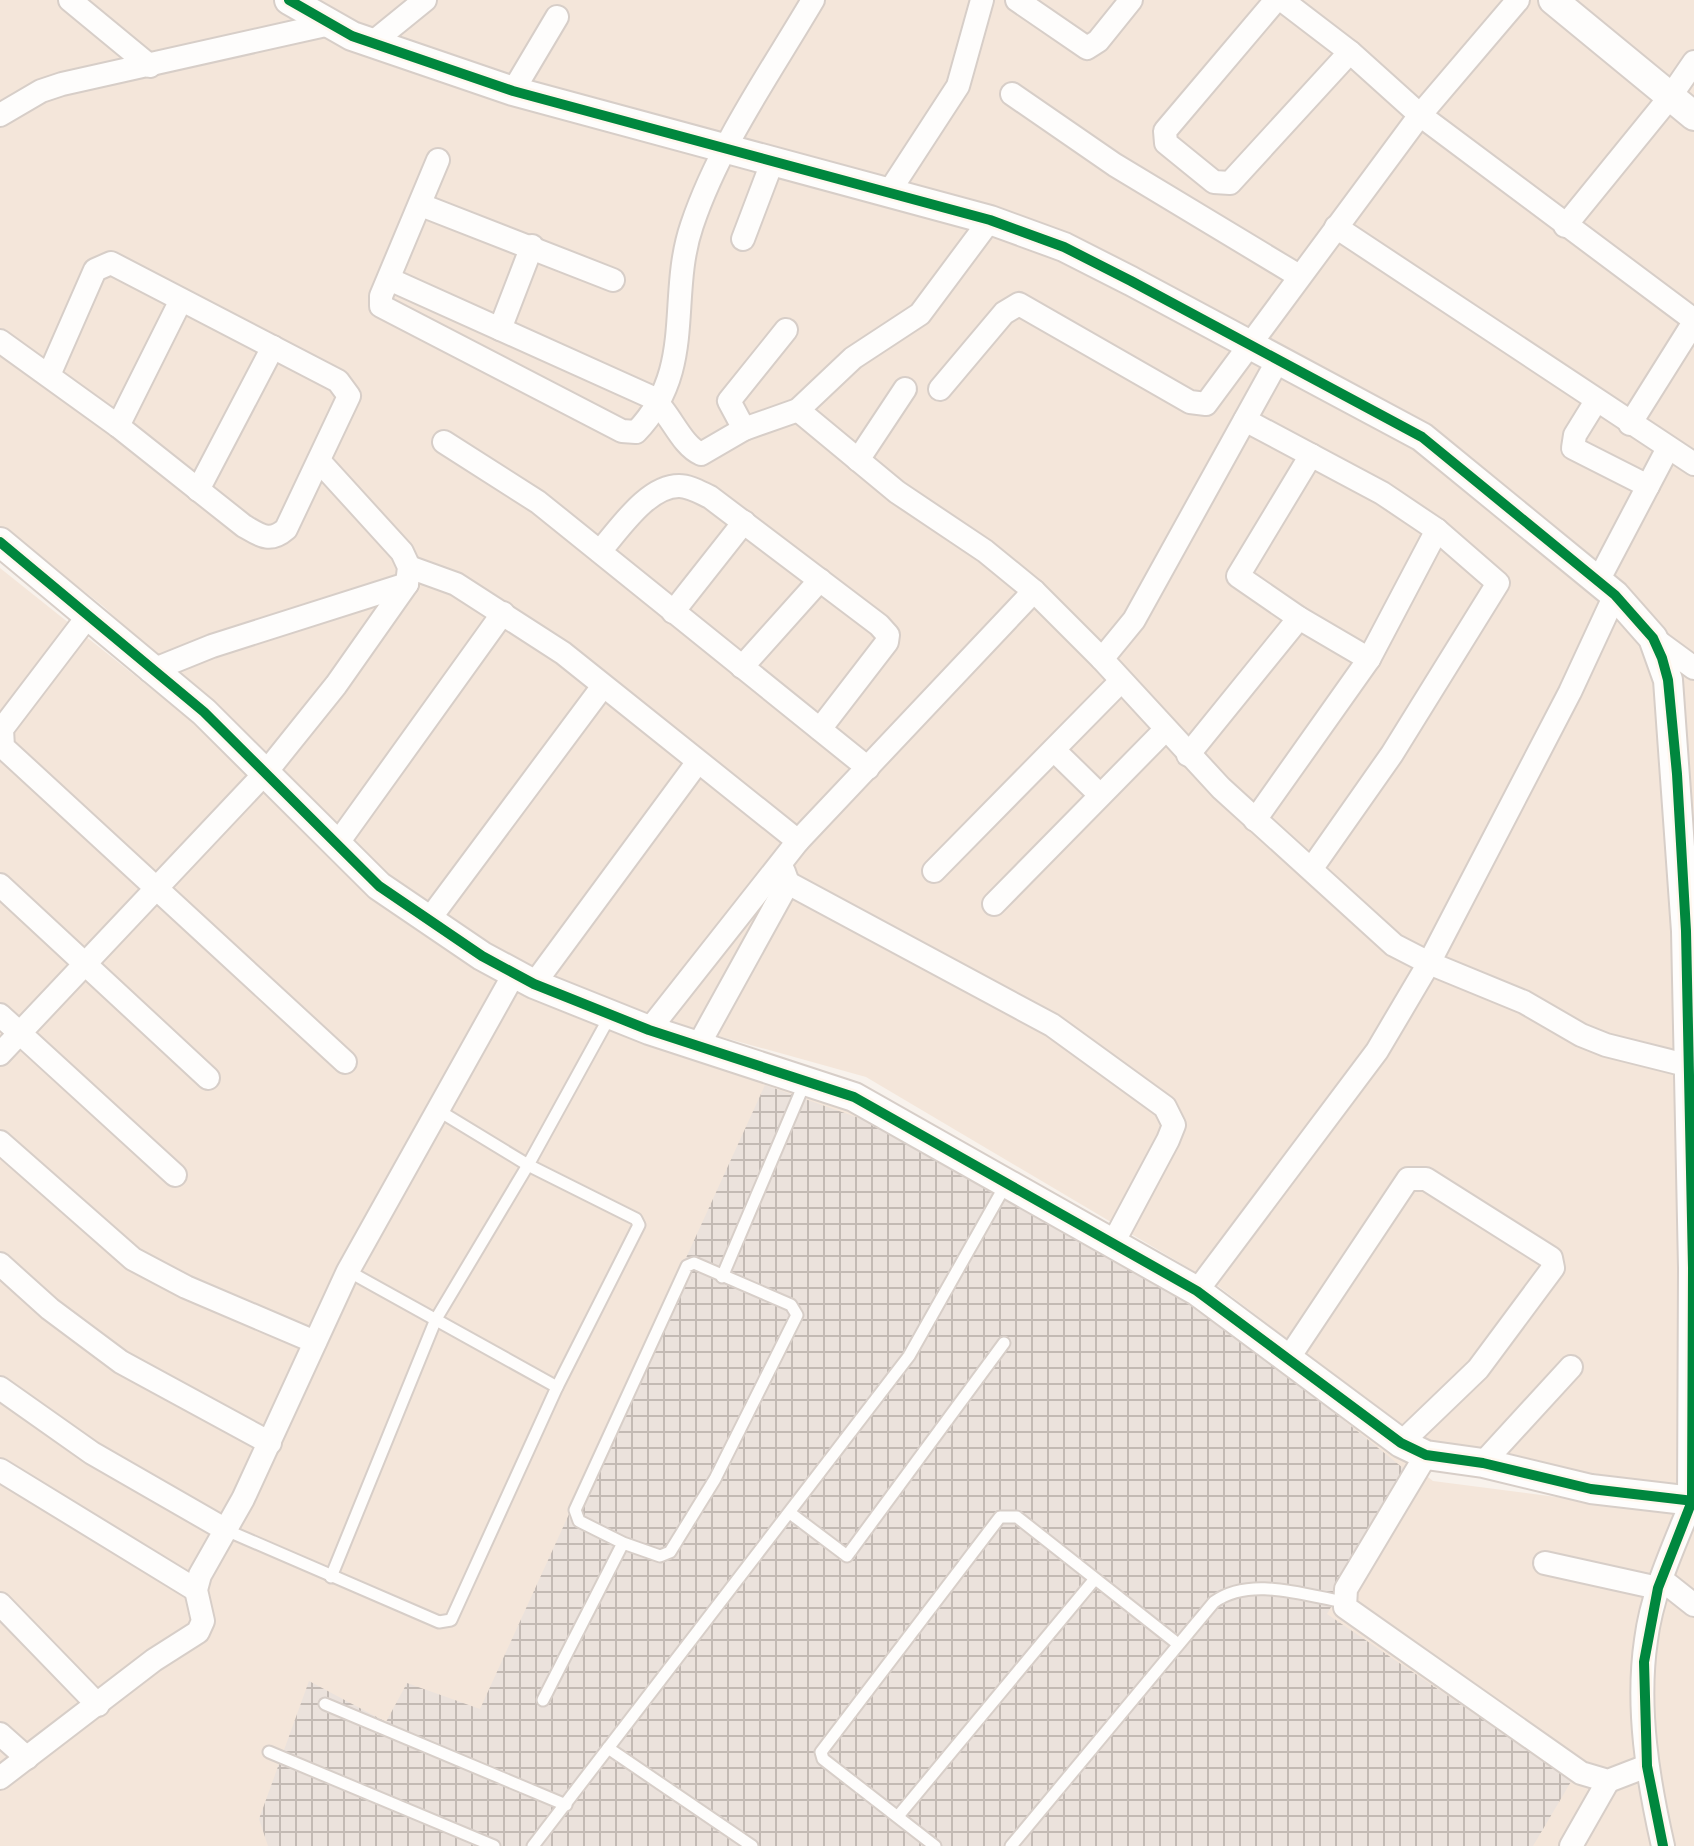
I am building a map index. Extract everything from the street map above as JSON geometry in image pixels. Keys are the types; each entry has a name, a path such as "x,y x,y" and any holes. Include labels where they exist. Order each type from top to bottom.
{"street":[{"path":"70,0 150,66"},
{"path":"289,0 330,24 372,43 513,91 727,146 990,220 1064,247 1251,343 1422,437 1606,588 1653,638 1694,668"},
{"path":"372,43 425,0"},
{"path":"438,160 380,302 390,314 622,431 636,432 659,403 677,355 691,228 727,146 813,0"},
{"path":"889,192 958,86 982,0"},
{"path":"1017,0 1087,48 1098,41 1131,0"},
{"path":"1276,0 1165,131 1166,143 1214,182 1230,183 1350,52"},
{"path":"1282,0 1350,52 1420,115 1694,321 1630,424"},
{"path":"940,389 1004,313 1019,304 1198,406 1206,404 1420,115 1518,0"},
{"path":"1553,0 1694,116"},
{"path":"513,91 557,17"},
{"path":"0,115 41,91 62,84 330,24"},
{"path":"1565,226 1670,97 1694,62"},
{"path":"1012,94 1115,165 1299,276"},
{"path":"743,239 773,160"},
{"path":"421,205 613,280"},
{"path":"389,279 626,384 659,403 698,454 744,429 798,410 853,358 920,314 990,220"},
{"path":"1336,227 1694,464"},
{"path":"500,329 532,246"},
{"path":"0,341 118,426 244,526 272,538 286,529 346,407 349,391 338,381 116,265 99,266 49,375"},
{"path":"118,426 181,300"},
{"path":"744,429 729,401 786,330"},
{"path":"198,490 273,347"},
{"path":"1102,659 1134,620 1278,360"},
{"path":"858,460 905,389"},
{"path":"1596,401 1575,435 1573,448 1648,486"},
{"path":"798,410 897,492 985,551 1034,591 1102,659 1188,755 1394,945 1429,963 1524,1002 1581,1035 1606,1045 1690,1064"},
{"path":"1245,420 1382,493 1437,530 1496,578 1498,588 1392,754 1312,868"},
{"path":"444,442 538,502 868,768"},
{"path":"1197,1291 1377,1051 1429,963 1570,692 1606,588 1648,486 1668,448"},
{"path":"1311,455 1237,573 1240,579 1299,618 1369,659"},
{"path":"320,462 391,537 408,576"},
{"path":"600,551 642,504 678,486 710,497 879,625 888,638 820,729"},
{"path":"673,612 744,522"},
{"path":"1255,820 1369,659 1437,530"},
{"path":"0,542 150,671 204,712 267,771 379,886 428,921 524,979 649,1030 854,1097 1197,1291 1413,1449 1591,1489 1693,1501"},
{"path":"0,1054 267,771 336,685 408,576"},
{"path":"150,671 408,576 456,584 503,613 603,686 798,841"},
{"path":"742,667 820,580"},
{"path":"698,1046 798,841 1034,591"},
{"path":"337,844 503,613"},
{"path":"88,616 2,729 0,741 3,747 345,1062"},
{"path":"1188,755 1299,618"},
{"path":"1653,638 1668,680 1687,810 1692,1123 1693,1501 1660,1584 1644,1662 1647,1766 1663,1846"},
{"path":"934,871 1121,681"},
{"path":"428,921 603,686"},
{"path":"994,904 1165,730"},
{"path":"1054,750 1099,794"},
{"path":"196,1590 270,1443 348,1271 436,1109 524,979 697,763"},
{"path":"649,1030 783,874"},
{"path":"783,874 1052,1025 1165,1107 1174,1125 1113,1243"},
{"path":"0,885 208,1078"},
{"path":"0,1015 175,1175"},
{"path":"0,1142 97,1231 133,1259 186,1287 315,1342"},
{"path":"1288,1359 1408,1179 1426,1179 1551,1258 1553,1268 1490,1356 1413,1449 1346,1589 1344,1602 1349,1611 1581,1773 1608,1781 1647,1766"},
{"path":"0,1264 50,1309 121,1362 270,1443"},
{"path":"1483,1463 1571,1367"},
{"path":"0,1388 92,1453 226,1530"},
{"path":"0,1470 196,1590 204,1615 198,1632 162,1654 0,1778"},
{"path":"1545,1563 1660,1584 1694,1605"},
{"path":"0,1604 98,1705"},
{"path":"0,1734 27,1758"},
{"path":"1571,1846 1608,1781"}],"lane":[{"path":"331,1577 436,1319 528,1165 610,1015"},
{"path":"722,1277 805,1081"},
{"path":"226,1530 331,1577 448,1623 557,1387 639,1225 636,1219 528,1165 436,1109"},
{"path":"533,1846 909,1356 1006,1183"},
{"path":"694,1263 791,1305 797,1315 715,1479 670,1552 660,1556 623,1543 579,1521 575,1510 687,1266 694,1263"},
{"path":"348,1271 557,1387"},
{"path":"790,1513 847,1556 1004,1343"},
{"path":"935,1846 823,1759 821,1752 1000,1517 1017,1517 1178,1644"},
{"path":"543,1700 623,1543"},
{"path":"899,1815 1094,1580"},
{"path":"1011,1846 1214,1602 1235,1591 1253,1588 1344,1602"},
{"path":"325,1704 566,1805"},
{"path":"608,1748 752,1846"},
{"path":"269,1752 494,1846"}],"shaded area":[{"path":"0,0 1694,0 1694,1489 1430,1448 1214,1283 866,1077 632,1012 499,951 390,879 103,606 0,526"},
{"path":"0,568 188,718 420,933 557,1009 879,1121 1204,1302 1433,1481 1694,1515 1694,1846 0,1846"},
{"path":"765,1085 876,1124 1203,1307 1408,1472 1327,1614 1572,1780 1533,1846 268,1846 259,1819 309,1681 386,1722 407,1683 480,1709"}],"cycle path":[{"path":"289,0 352,36 513,91 990,220 1064,247 1422,437 1615,595 1653,638 1668,680 1677,774 1686,931 1693,1268 1692,1501 1658,1588 1644,1662 1647,1766 1663,1846"},
{"path":"0,542 204,712 379,886 482,956 534,984 649,1030 854,1097 1197,1291 1401,1443 1426,1455 1483,1463 1591,1489 1694,1501"}]}
